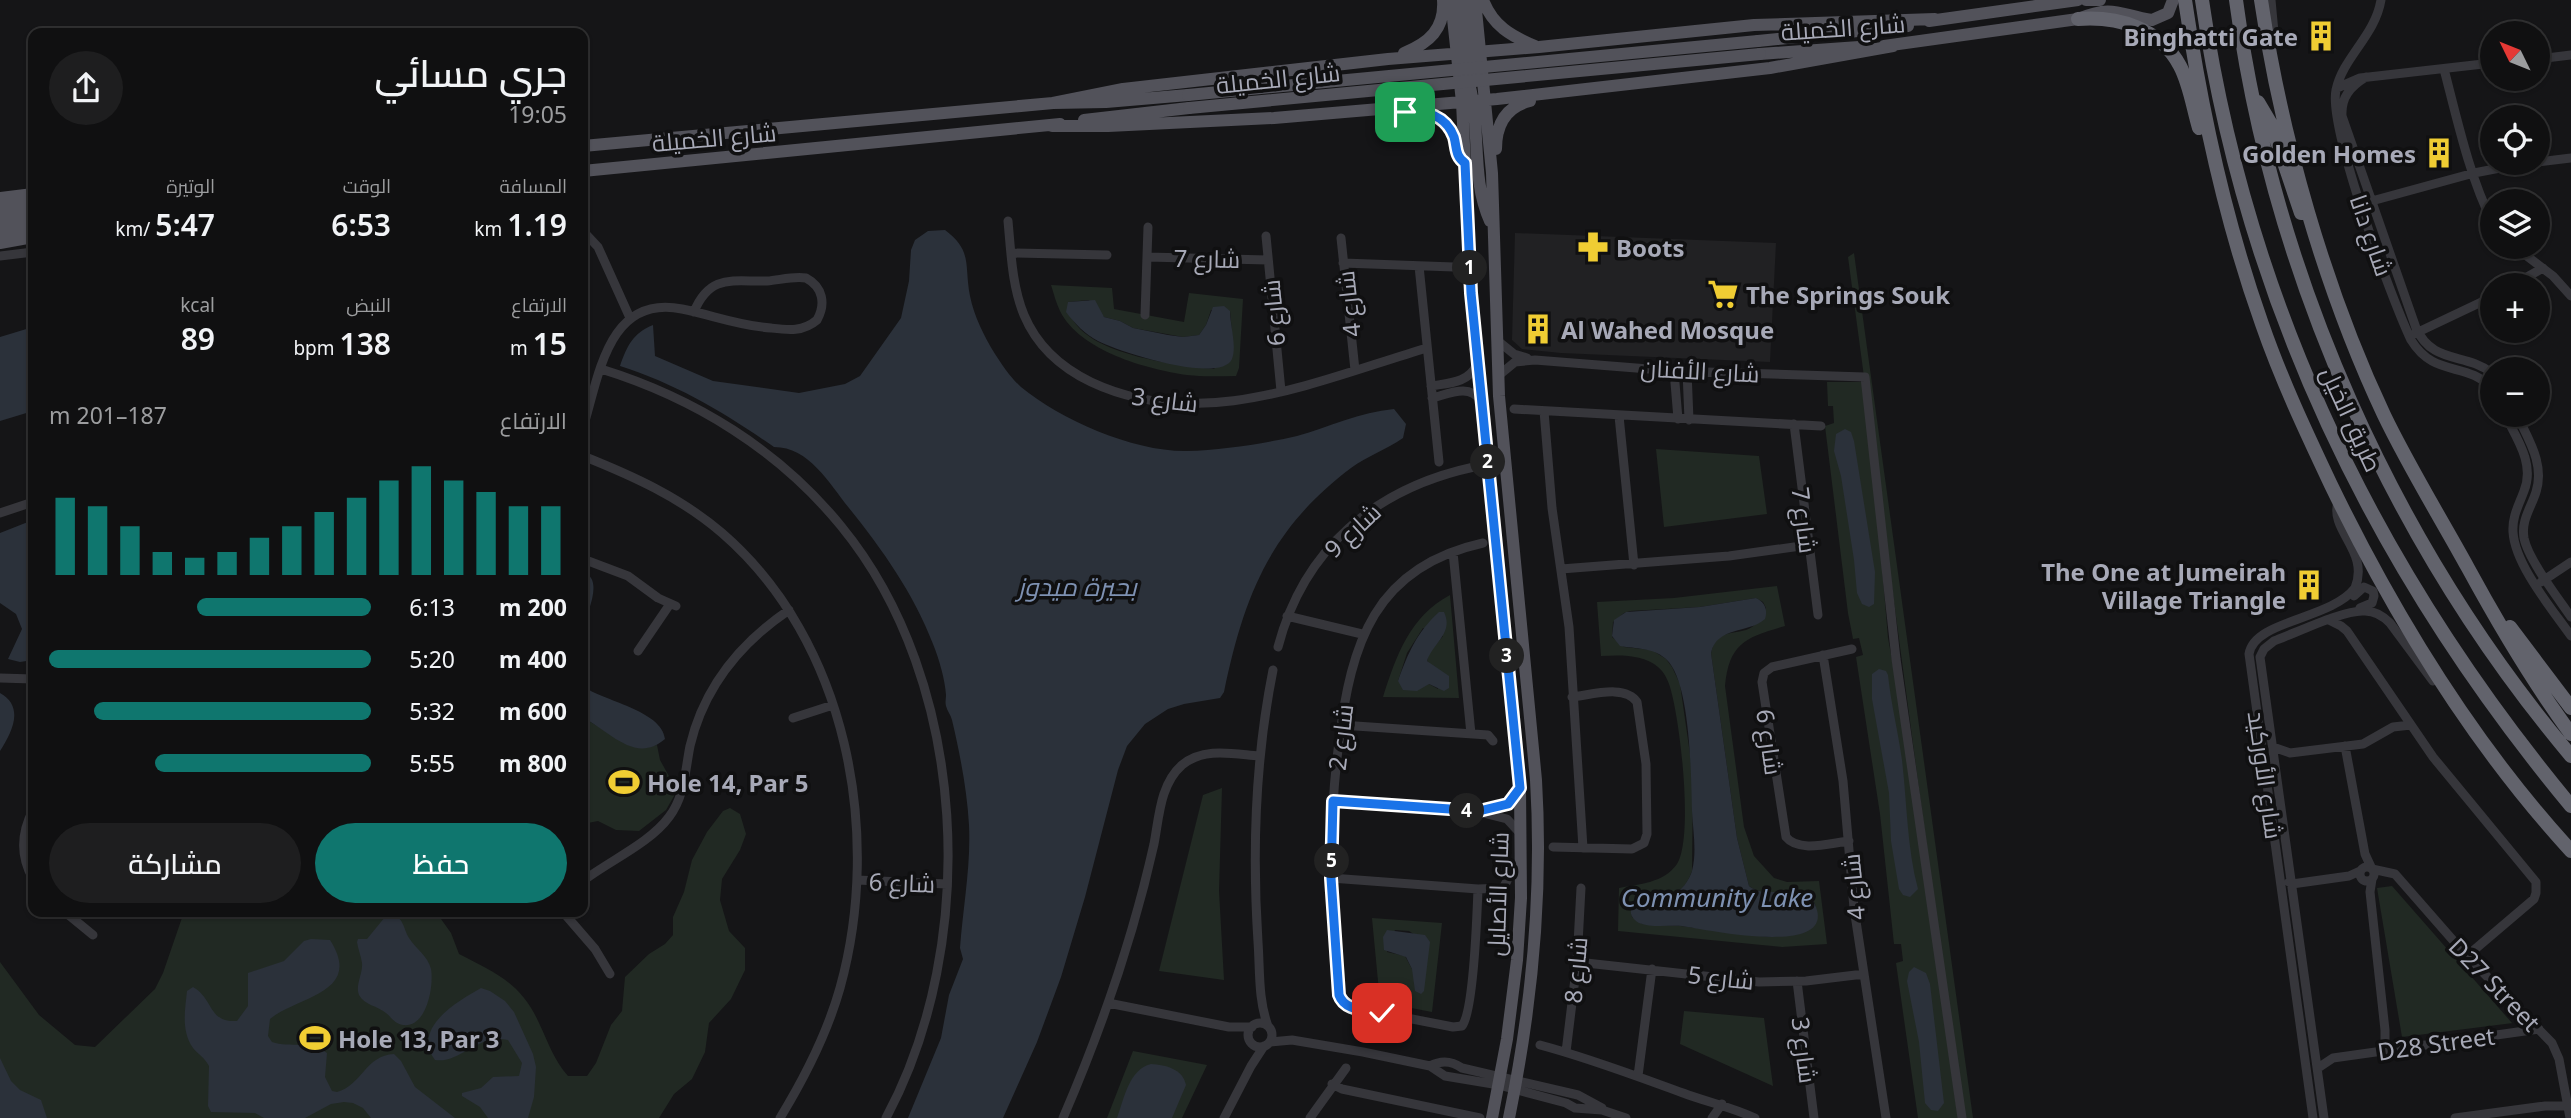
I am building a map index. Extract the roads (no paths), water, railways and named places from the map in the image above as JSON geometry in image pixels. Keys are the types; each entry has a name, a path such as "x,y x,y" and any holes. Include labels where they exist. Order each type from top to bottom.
{"highway":[{"path":"2185,0 2205,117 2231,221 2270,348 2301,421 2339,501 2395,605 2454,703 2495,762 2571,851"},
{"name":"طريق الخيل","path":"2203,0 2223,115 2250,216 2291,338 2328,427 2376,521 2451,647 2501,717 2571,806"},
{"name":"طريق الخيل","path":"2236,0 2252,94 2269,166 2303,277 2331,354 2371,444 2412,524 2461,606 2513,683 2571,756"},
{"path":"2261,0 2283,114 2312,222 2382,411 2405,457 2518,657 2571,734"},
{"path":"2078,19 2130,24 2152,35 2170,52 2183,73 2216,189 2231,221"},
{"path":"2252,94 2270,124 2336,309 2355,344"},
{"path":"2469,569 2529,655 2571,708"}],"main road":[{"path":"1388,59 1418,47 1435,35 1443,17 1443,0"},
{"name":"شارع الأصايل","path":"1451,0 1468,52 1473,101 1492,173 1498,376 1536,780 1537,913 1532,977 1509,1118"},
{"path":"1463,0 1468,52"},
{"name":"شارع الأصايل","path":"1475,0 1468,52 1473,101 1465,163 1471,293 1520,788 1521,835 1517,960 1511,1013 1492,1118"},
{"path":"1483,0 1500,27 1514,37 1539,47"},
{"name":"شارع الخميلة","path":"588,171 1052,126 1188,102 1759,47 2078,0"},
{"path":"2087,0 2100,0"},
{"name":"شارع الخميلة","path":"1759,47 1893,46 2078,19 2111,10 2158,19 2168,13 2173,0"},
{"path":"1053,103 1114,90 1388,59 1754,26 1935,19"},
{"path":"1052,126 1274,118 1473,101 1770,68 1893,46"},
{"path":"1492,173 1497,130 1505,116 1517,105 1557,92"},
{"path":"1473,101 1482,195 1494,227"},
{"name":"شارع الخميلة","path":"588,146 1053,103 1188,102"},
{"path":"1384,108 1396,112 1423,112 1440,119 1452,132 1458,156 1465,163"},
{"path":"0,198 28,195"},
{"path":"0,209 28,206"},
{"path":"0,219 28,216"},
{"path":"0,231 28,227"},
{"path":"0,244 28,238"}],"street":[{"path":"2271,0 2283,91 2283,114"},
{"name":"شارع دانا","path":"2381,0 2379,12 2369,34 2337,88 2336,116 2419,351 2428,360 2446,368 2473,374 2480,380"},
{"path":"2550,58 2571,55"},
{"path":"2353,58 2357,70 2366,77"},
{"path":"2337,88 2353,79 2480,65"},
{"path":"2444,69 2480,192"},
{"name":"شارع دانا","path":"2366,77 2348,91 2342,111 2366,202"},
{"path":"2550,161 2571,158"},
{"path":"2366,202 2480,172"},
{"name":"شارع 3","path":"1008,221 1020,303 1032,330 1050,354 1087,380 1132,397 1177,404 1221,404 1281,391 1427,348"},
{"path":"1144,314 1148,227"},
{"path":"588,236 598,247 630,318"},
{"name":"شارع 6","path":"1266,236 1281,391"},
{"name":"شارع 4","path":"1341,238 1354,370"},
{"path":"0,244 28,243"},
{"path":"0,256 28,253"},
{"path":"1011,253 1107,255"},
{"name":"شارع 7","path":"1147,257 1268,260"},
{"path":"2531,259 2571,296"},
{"path":"1343,263 1454,267"},
{"path":"1419,266 1439,462"},
{"path":"2534,273 2543,268"},
{"path":"588,412 613,338 630,318 649,309 659,307 694,312 742,324 800,330 817,320 823,304 819,288 806,278 728,280 707,291 694,312"},
{"path":"2414,334 2480,303"},
{"name":"شارع دانا","path":"2414,334 2437,352 2480,366"},
{"name":"شارع الأفنان","path":"1498,341 1514,354 1535,360"},
{"name":"شارع الأفنان","path":"1498,376 1515,362 1535,360 1687,372 1865,376 1896,659 1962,1118"},
{"path":"1431,386 1464,379 1473,372 1478,362"},
{"path":"601,369 647,384 680,399 752,442 808,490 858,549 896,615 927,703 938,749 946,796 947,884 942,951 927,1016 905,1079 886,1118"},
{"path":"1674,371 1682,386"},
{"path":"1687,372 1682,386 1683,404 1689,420"},
{"path":"1464,379 1465,390"},
{"path":"1432,398 1465,390 1475,393 1482,402"},
{"path":"1678,419 1683,404"},
{"path":"1514,410 1821,426"},
{"path":"1544,411 1549,487 1569,627 1583,848"},
{"path":"1619,416 1634,565"},
{"name":"شارع 7","path":"1794,425 1818,615"},
{"path":"2511,427 2527,466 2526,484 2514,517 2514,540 2518,554 2571,635"},
{"path":"2523,427 2535,454 2538,468 2537,488 2524,520 2524,537 2529,552 2571,617"},
{"path":"588,458 638,478 696,512 747,557 789,610 833,705 845,751 855,809 857,880 848,953 836,1000 814,1056 780,1118"},
{"name":"شارع 9","path":"1278,647 1287,616 1308,575 1344,531 1370,509 1409,487 1474,467"},
{"name":"شارع الأوركيد","path":"2313,1118 2249,659 2250,648 2257,637 2332,607 2355,588 2359,573 2357,557 2337,517 2339,501"},
{"path":"0,513 28,504"},
{"name":"شارع 2","path":"1478,889 1473,969 1466,1018 1462,1026 1453,1027 1352,1007 1340,999 1331,878 1333,801 1350,671 1362,634 1399,584 1425,565 1452,552 1482,543"},
{"path":"1561,569 1634,565 1808,545"},
{"path":"1452,552 1471,734"},
{"path":"588,561 628,576 673,605 638,651"},
{"path":"2537,585 2571,562"},
{"path":"2332,607 2348,601 2362,588 2371,589 2374,596 2372,603 2349,613"},
{"path":"588,878 653,834 670,817 681,793 693,734 709,694 727,666 746,644 789,610"},
{"name":"شارع الأوركيد","path":"2325,1118 2260,662 2262,653 2270,643 2349,613 2369,611 2387,619 2454,703"},
{"path":"1287,616 1362,634"},
{"path":"2329,621 2341,625 2347,631 2400,711 2473,808 2532,876 2537,886 2533,899 2467,956"},
{"name":"شارع 6","path":"1849,841 1799,846 1788,840 1784,833 1762,682 1764,673 1772,667 1853,649"},
{"name":"شارع 4","path":"1824,655 1839,753 1854,908 1886,1118"},
{"path":"1224,1118 1251,1066 1267,1044 1270,1029 1263,1006 1255,874 1259,756 1273,670"},
{"path":"0,678 28,679"},
{"path":"1553,848 1632,849 1644,843 1647,834 1646,764 1638,706 1633,696 1622,692 1572,697"},
{"path":"793,718 833,705"},
{"path":"2393,727 2400,711"},
{"path":"1341,725 1471,734 1490,736 1493,741"},
{"path":"2273,747 2290,753 2348,746 2369,742 2393,727 2411,725"},
{"path":"2348,746 2365,854 2388,1050"},
{"path":"1063,1118 1108,1003 1145,879 1164,795 1173,774 1200,755 1222,753 1259,756"},
{"path":"1479,811 1508,804 1520,788"},
{"path":"1333,801 1479,811 1507,819 1521,835"},
{"path":"28,825 23,840 28,867"},
{"path":"2276,852 2283,860 2286,878 2292,884 2367,874"},
{"name":"D27 Street","path":"2367,874 2385,871 2395,874 2467,956 2539,1029 2557,1051 2570,1118"},
{"path":"1331,878 1478,889 1503,888 1507,881"},
{"name":"شارع 6","path":"857,880 947,884"},
{"name":"شارع 8","path":"1566,1052 1577,962 1581,888"},
{"path":"71,917 93,935"},
{"path":"567,917 595,949 610,974"},
{"name":"شارع 5","path":"1577,962 1738,981 1797,981 1864,974"},
{"path":"1638,1076 1652,970"},
{"name":"شارع 3","path":"1797,981 1814,1118"},
{"path":"1108,1003 1229,1027 1254,1025 1270,1029 1292,1040 1462,1068 1500,1081 1586,1103 1626,1118"},
{"path":"1251,1066 1249,1033 1263,1006"},
{"path":"2511,1032 2519,1022 2518,1009"},
{"path":"1229,1027 1258,1046 1292,1040"},
{"name":"D28 Street","path":"2318,1069 2333,1058 2539,1029"},
{"path":"1540,1045 1718,1103 1755,1118"},
{"path":"2316,1051 2333,1058"},
{"path":"1432,1065 1445,1076 1500,1081"},
{"path":"1310,1118 1346,1068"},
{"path":"1332,1084 1342,1089 1450,1115 1480,1118"},
{"path":"1516,1085 1574,1108 1586,1103"},
{"path":"2455,1118 2567,1102"},
{"path":"1711,1118 1718,1103"}],"water":[{"name":"بحيرة ميدوز","path":"945,230 964,252 974,311 987,340 1007,371 1021,387 1037,399 1099,432 1144,446 1187,451 1284,439 1357,416 1394,409 1406,424 1403,438 1357,464 1323,491 1280,540 1252,595 1220,698 1168,709 1145,724 1127,746 1061,977 1037,1042 1003,1118 908,1118 941,1038 949,995 963,959 960,948 969,840 963,772 952,720 946,706 943,676 933,644 916,607 873,540 826,478 808,460 798,453 774,447 719,411 661,381 620,366 632,341 640,332 653,325 655,356 713,381 799,393 845,384 860,376 901,318 909,281 911,250 915,240 928,231"},
{"path":"1095,300 1104,317 1133,328 1183,337 1199,335 1213,307 1224,306 1230,311 1234,342 1232,359 1224,366 1209,369 1189,367 1168,364 1109,346 1085,332 1066,312 1068,302"},
{"path":"28,329 28,413 0,421 0,337"},
{"path":"1845,429 1851,432 1854,441 1875,572 1874,604 1869,607 1862,604 1857,593 1841,476 1834,451 1836,434"},
{"path":"28,522 28,661 8,659 22,629 16,614 0,603 0,533"},
{"path":"588,575 593,582 588,613"},
{"name":"Community Lake","path":"1756,598 1765,607 1765,619 1758,624 1726,634 1714,644 1711,653 1737,838 1749,886 1766,892 1804,894 1811,898 1816,907 1817,923 1806,932 1764,937 1682,926 1644,925 1631,914 1632,904 1641,898 1676,893 1685,885 1692,871 1694,849 1688,731 1685,708 1674,670 1666,659 1655,652 1620,646 1612,636 1614,620 1626,612 1700,607"},
{"path":"1439,612 1444,612 1445,632 1427,661 1449,676 1449,688 1444,691 1429,684 1417,691 1403,690 1398,681 1410,652 1419,635"},
{"path":"1879,669 1886,671 1888,675 1902,760 1909,842 1918,889 1910,897 1903,895 1899,889 1891,841 1889,793 1872,699 1872,674"},
{"path":"588,689 643,713 661,729 665,739 654,746 633,747 622,743 588,720"},
{"path":"0,693 12,705 14,720 0,751"},
{"path":"385,917 397,917 409,938 425,956 431,969 430,995 418,1020 411,1024 398,1023 359,995 358,983 362,963 357,942 358,939 367,939"},
{"path":"1387,930 1425,935 1430,942 1424,991 1421,994 1415,991 1412,969 1406,957 1384,950 1383,937"},
{"path":"330,940 338,958 339,971 333,982 323,991 270,1019 268,1036 272,1042 307,1045 327,1053 325,1077 332,1091 337,1092 353,1083 377,1059 394,1054 401,1061 415,1087 455,1118 371,1118 363,1108 344,1102 331,1104 305,1118 264,1118 255,1113 211,1112 208,1106 209,1066 193,1048 185,1028 187,991 193,987 221,1018 237,1021 248,1006 248,973 284,961 304,941"},
{"path":"1914,967 1926,973 1930,984 1944,1103 1938,1111 1931,1110 1925,1103 1919,1042 1907,981 1909,972"},
{"path":"481,988 505,1001 514,1012 533,1054 536,1067 534,1097 528,1118 488,1118 480,1107 462,1096 462,1093 481,1088 493,1077 519,1076 522,1063 508,1040 487,1041 444,1060 435,1060 429,1048 429,1037 440,1017"},
{"path":"0,1058 11,1081 20,1090 41,1100 47,1118 0,1118"},
{"path":"1151,1064 1162,1065 1178,1072 1186,1085 1172,1118 1117,1118 1132,1078"}],"place":[{"name":"Binghatti Gate","path":"2321,36"},
{"name":"Golden Homes","path":"2439,153"},
{"name":"Boots","path":"1593,247"},
{"name":"The Springs Souk","path":"1723,294"},
{"name":"Al Wahed Mosque","path":"1538,329"},
{"name":"The One at Jumeirah Village Triangle","path":"2309,585"},
{"name":"Hole 14, Par 5","path":"624,782"},
{"name":"Hole 13, Par 3","path":"315,1038"}]}
